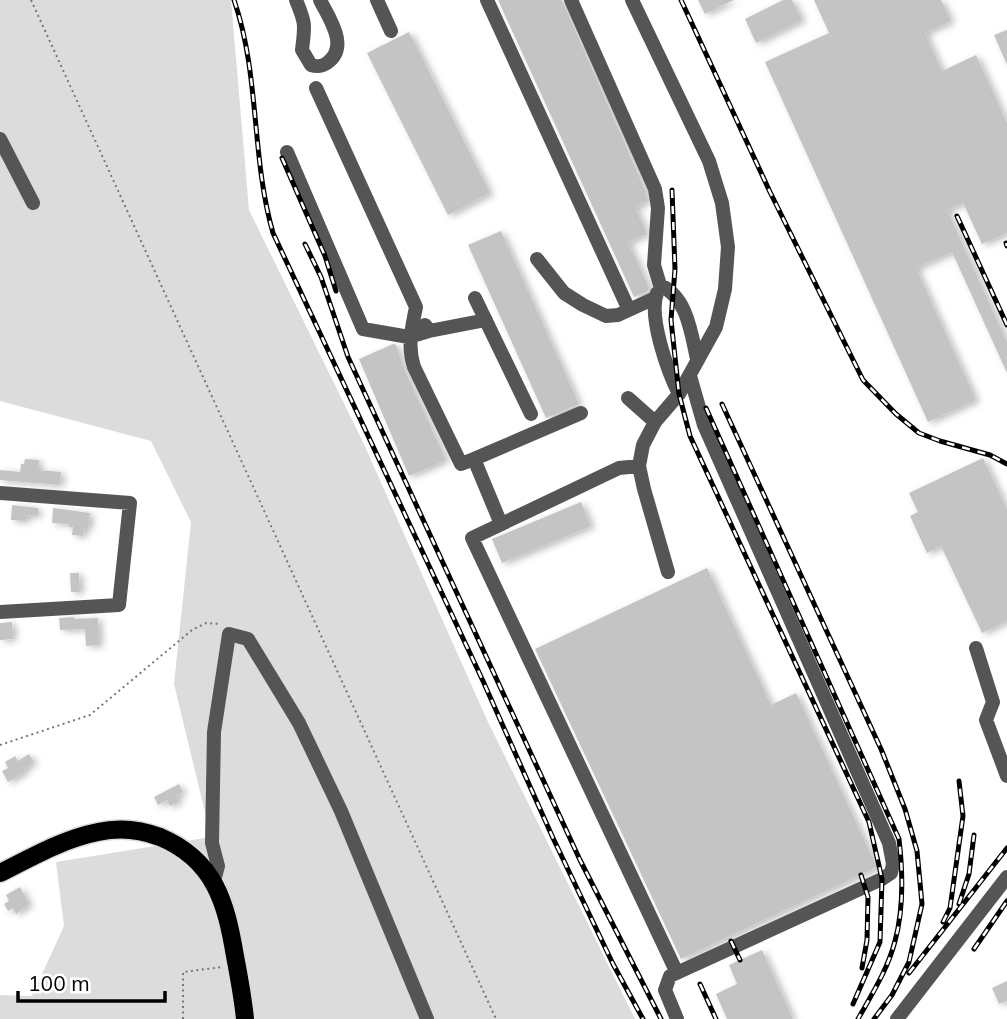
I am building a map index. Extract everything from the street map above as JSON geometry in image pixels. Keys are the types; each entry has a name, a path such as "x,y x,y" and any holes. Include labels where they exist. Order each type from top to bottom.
{"main road":[{"path":"0,873 72,838 98,831 127,828 153,834 178,845 197,860 214,881 225,903 245,1019"}],"street":[{"path":"296,0 306,31 302,50 311,65 317,67 334,57 338,48 336,33 320,0"},
{"path":"377,0 391,31"},
{"path":"487,0 629,310"},
{"path":"571,0 655,189 658,208 654,265 658,292 657,328 669,374 679,394"},
{"path":"632,0 709,161 722,203 728,247 725,289 716,327 679,394 655,422 643,445 639,466 668,572"},
{"path":"316,88 429,331"},
{"path":"0,139 33,203"},
{"path":"287,152 363,329 410,337 486,320"},
{"path":"537,258 564,293 606,316 629,310 658,292 673,290 687,317 697,359"},
{"path":"548,273 563,306"},
{"path":"475,298 531,414"},
{"path":"416,307 410,337 410,355 461,464 581,413"},
{"path":"677,1019 666,990 670,976 882,879 891,873 893,864 888,844 704,425 690,376"},
{"path":"628,398 655,422"},
{"path":"474,459 501,524"},
{"path":"639,466 619,468 472,538 677,973"},
{"path":"0,493 130,503 119,605 0,612"},
{"path":"214,881 218,866 212,844 214,733 229,634 248,639 299,723 341,811 427,1019"},
{"path":"976,648 993,702 986,720 1007,776"},
{"path":"899,1018 1007,877"}],"path":[{"path":"31,0 496,1019"},
{"path":"0,745 90,715 192,630 206,623 220,623 229,634"},
{"path":"183,1019 183,972 215,966 238,968"}],"shaded area":[{"path":"0,0 231,0 249,210 362,440 488,722 635,1019 0,1019 0,995 32,996 64,926 56,862 211,837 174,684 191,522 151,441 0,401"}],"building":[{"path":"498,0 562,0 646,192 647,202 635,207 647,234 628,242 648,291 634,297"},
{"path":"698,0 734,0 705,14"},
{"path":"783,0 792,0 802,20 756,43 745,19"},
{"path":"814,0 941,0 951,21 925,33 942,71 976,55 1007,123 1007,233 982,244 963,203 947,210 1007,342 1007,373 952,252 916,268 976,400 928,422 765,62 829,33"},
{"path":"1007,30 1007,65 994,35"},
{"path":"409,32 490,193 448,215 367,53"},
{"path":"501,231 579,404 546,418 468,245"},
{"path":"396,345 405,371 446,460 409,476 359,359"},
{"path":"983,458 1007,509 1007,621 982,633 941,546 927,553 910,516 918,512 909,493"},
{"path":"25,459 39,460 38,470 61,472 60,485 0,480 0,470 20,472"},
{"path":"581,502 591,526 502,563 492,539"},
{"path":"12,505 38,508 38,516 27,515 26,521 11,520"},
{"path":"53,508 90,513 88,529 84,528 83,536 72,535 73,527 69,527 69,524 52,523"},
{"path":"707,568 771,705 796,693 877,867 681,959 535,649"},
{"path":"70,573 79,573 80,592 71,592"},
{"path":"59,618 98,618 99,645 86,646 85,629 60,630"},
{"path":"12,622 13,639 0,640 0,623"},
{"path":"29,754 34,762 24,768 26,771 8,782 2,771 8,768 5,762 15,756 18,761"},
{"path":"179,784 183,792 176,795 179,802 170,806 167,800 158,805 154,797"},
{"path":"20,887 29,904 16,914 13,908 8,911 4,904 9,901 6,895"},
{"path":"762,950 793,1019 727,1019 716,994 737,984 729,965"},
{"path":"1007,981 1007,1001 999,1004 992,988"}],"railway":[{"path":"234,0 248,57 261,175 273,233 483,681 553,838 613,964 643,1019"},
{"path":"681,0 770,192 863,380 919,433 990,455 1007,464"},
{"path":"282,158 325,256 336,291"},
{"path":"672,190 675,269 671,320 679,394 690,436 869,822 882,879 880,942 853,1004"},
{"path":"957,216 1007,325"},
{"path":"305,244 321,277 348,357 580,860 661,1019"},
{"path":"722,404 881,749 905,809 917,851 922,904 909,962 892,995 874,1019"},
{"path":"706,408 899,839 902,890 898,929 884,971 858,1019"},
{"path":"943,922 950,908 963,816 959,781"},
{"path":"959,904 969,874 974,835"},
{"path":"909,973 1007,848"},
{"path":"861,875 868,897 867,940 862,968"},
{"path":"974,949 1007,901"},
{"path":"731,941 740,960"},
{"path":"700,984 716,1019"}]}
